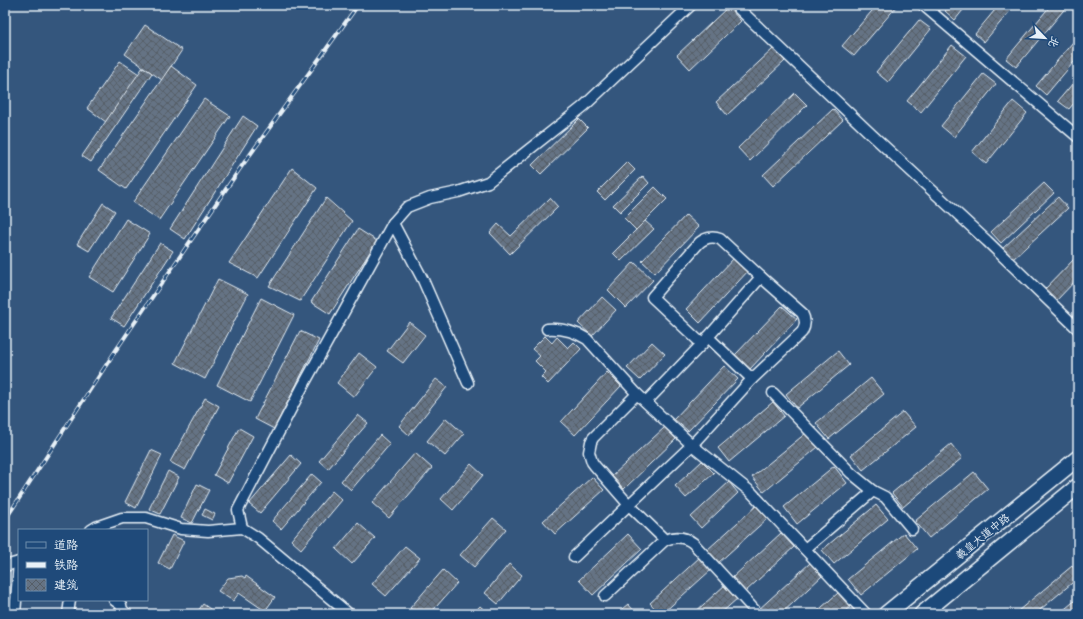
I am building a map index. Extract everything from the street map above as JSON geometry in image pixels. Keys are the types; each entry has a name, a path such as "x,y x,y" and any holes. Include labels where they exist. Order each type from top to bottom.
{"main road":[{"name":"羲皇大道中路","path":"886,614 1078,458"},
{"name":"羲皇大道中路","path":"922,614 1078,486"}],"street":[{"path":"242,528 238,510 303,386 393,224 407,207 430,198 458,192 488,182 584,106 691,5"},
{"path":"735,5 877,140 987,241 1078,329"},
{"path":"922,5 1078,137"},
{"path":"393,224 423,280 468,383"},
{"path":"574,557 692,445 752,379 802,332 805,320 802,313 720,239 704,239 652,297 752,379"},
{"path":"646,402 705,341 761,277"},
{"path":"547,329 568,330 587,340 638,394 692,445 751,492 866,614"},
{"path":"774,393 851,473 873,491 885,497 912,529"},
{"path":"638,394 596,434 591,442 590,457 594,466 629,505 665,540"},
{"path":"805,549 873,491"},
{"path":"95,529 122,518 146,518 181,529 208,531 242,528 258,538 349,614"},
{"path":"605,596 665,540 680,537 693,542 758,614"},
{"path":"5,566 18,562"},
{"path":"15,614 18,575"},
{"path":"68,614 70,601"},
{"path":"115,601 127,614"}],"building":[{"path":"877,5 897,6 854,56 842,46"},
{"path":"950,5 967,5 955,20 945,11"},
{"path":"999,5 1015,5 984,42 975,34"},
{"path":"1051,5 1068,5 1016,67 1006,59"},
{"path":"728,7 741,21 690,69 677,55"},
{"path":"919,20 931,29 888,82 876,72"},
{"path":"145,25 182,50 162,80 125,54"},
{"path":"1078,36 1078,57 1046,95 1036,86"},
{"path":"952,45 966,56 921,112 907,101"},
{"path":"773,49 785,61 727,115 716,102"},
{"path":"120,61 139,74 106,122 87,108"},
{"path":"171,66 197,85 126,189 99,170"},
{"path":"143,67 152,73 91,162 82,156"},
{"path":"983,74 996,84 954,137 941,126"},
{"path":"1078,77 1078,98 1069,109 1058,101"},
{"path":"795,93 807,105 750,161 738,148"},
{"path":"204,99 230,116 159,220 133,202"},
{"path":"1013,101 1027,113 986,164 972,152"},
{"path":"833,109 843,120 773,186 763,175"},
{"path":"243,116 257,126 185,239 170,229"},
{"path":"579,119 588,128 541,174 532,165"},
{"path":"627,162 635,170 605,200 597,192"},
{"path":"292,168 317,188 258,278 229,263"},
{"path":"643,176 649,183 620,212 613,205"},
{"path":"1044,183 1054,193 1001,243 991,232"},
{"path":"655,187 667,199 636,230 624,218"},
{"path":"1058,197 1068,208 1012,260 1002,249"},
{"path":"326,198 352,221 300,301 269,286"},
{"path":"550,198 558,207 510,254 490,233 498,224 511,236"},
{"path":"103,203 115,211 89,251 77,244"},
{"path":"686,215 699,227 655,273 642,261"},
{"path":"126,219 150,234 113,292 89,277"},
{"path":"645,221 654,229 621,261 613,253"},
{"path":"358,229 377,241 330,314 311,302"},
{"path":"160,243 173,251 124,326 111,318"},
{"path":"1077,256 1078,278 1055,302 1043,291"},
{"path":"735,257 749,270 700,323 686,309"},
{"path":"634,262 653,280 626,308 608,290"},
{"path":"218,279 248,294 205,379 175,363"},
{"path":"602,297 616,310 592,336 578,323"},
{"path":"261,298 294,315 250,402 217,385"},
{"path":"782,306 797,319 750,369 735,355"},
{"path":"409,322 425,335 403,363 387,351"},
{"path":"300,331 319,340 274,429 255,419"},
{"path":"545,336 552,343 557,337 568,348 574,342 581,349 548,384 541,377 546,372 535,361 540,356 532,349"},
{"path":"652,342 665,354 640,380 627,368"},
{"path":"838,351 849,365 797,408 786,394"},
{"path":"359,353 377,367 354,397 337,383"},
{"path":"724,366 738,379 688,431 674,419"},
{"path":"607,372 621,386 575,435 561,422"},
{"path":"871,378 884,394 829,439 816,423"},
{"path":"436,379 447,387 409,435 399,426"},
{"path":"205,398 219,406 185,470 170,462"},
{"path":"773,402 784,416 729,462 718,448"},
{"path":"903,412 916,427 863,470 851,455"},
{"path":"358,415 368,423 328,469 319,461"},
{"path":"446,418 464,434 445,456 427,441"},
{"path":"665,427 676,439 624,489 612,476"},
{"path":"239,428 253,436 228,483 214,475"},
{"path":"806,433 818,447 764,492 752,477"},
{"path":"380,435 390,444 351,490 341,481"},
{"path":"951,444 962,458 903,507 892,493"},
{"path":"151,450 162,455 136,508 125,502"},
{"path":"415,453 432,468 389,518 372,503"},
{"path":"291,455 301,464 260,513 249,504"},
{"path":"702,461 714,473 686,498 675,486"},
{"path":"471,464 483,475 453,510 441,499"},
{"path":"834,466 847,483 797,524 784,507"},
{"path":"168,471 179,477 160,514 149,509"},
{"path":"974,472 988,489 929,538 915,521"},
{"path":"312,474 321,482 281,529 272,521"},
{"path":"592,477 604,490 555,534 543,521"},
{"path":"729,482 738,493 701,528 691,517"},
{"path":"197,484 209,490 192,523 181,518"},
{"path":"332,491 342,500 301,549 291,540"},
{"path":"757,505 768,518 718,563 707,550"},
{"path":"876,505 888,519 834,564 822,550"},
{"path":"205,509 215,514 212,520 202,515"},
{"path":"493,518 506,529 474,567 460,555"},
{"path":"358,523 375,538 352,564 336,549"},
{"path":"781,533 794,547 745,592 732,578"},
{"path":"904,533 917,549 861,595 848,579"},
{"path":"628,534 642,549 593,595 579,580"},
{"path":"172,535 184,541 170,569 158,563"},
{"path":"405,546 420,558 386,596 372,584"},
{"path":"700,557 712,569 662,614 660,614 650,603"},
{"path":"810,563 822,576 781,614 762,614 758,610"},
{"path":"509,564 522,575 498,604 485,593"},
{"path":"1072,566 1078,574 1078,578 1035,614 1021,614 1018,611"},
{"path":"443,570 457,583 430,614 417,614 410,608"},
{"path":"242,576 245,578 246,576 275,597 265,611 239,593 233,601 218,591 228,578"},
{"path":"726,584 738,598 720,614 693,614"},
{"path":"838,593 850,607 841,614 814,614"},
{"path":"1078,598 1078,614 1060,614 1060,613"},
{"path":"203,604 217,614 196,614"},
{"path":"628,604 637,614 616,614"},
{"path":"480,606 489,614 473,614"}],"railway":[{"path":"5,520 116,350 239,170 358,5"}]}
